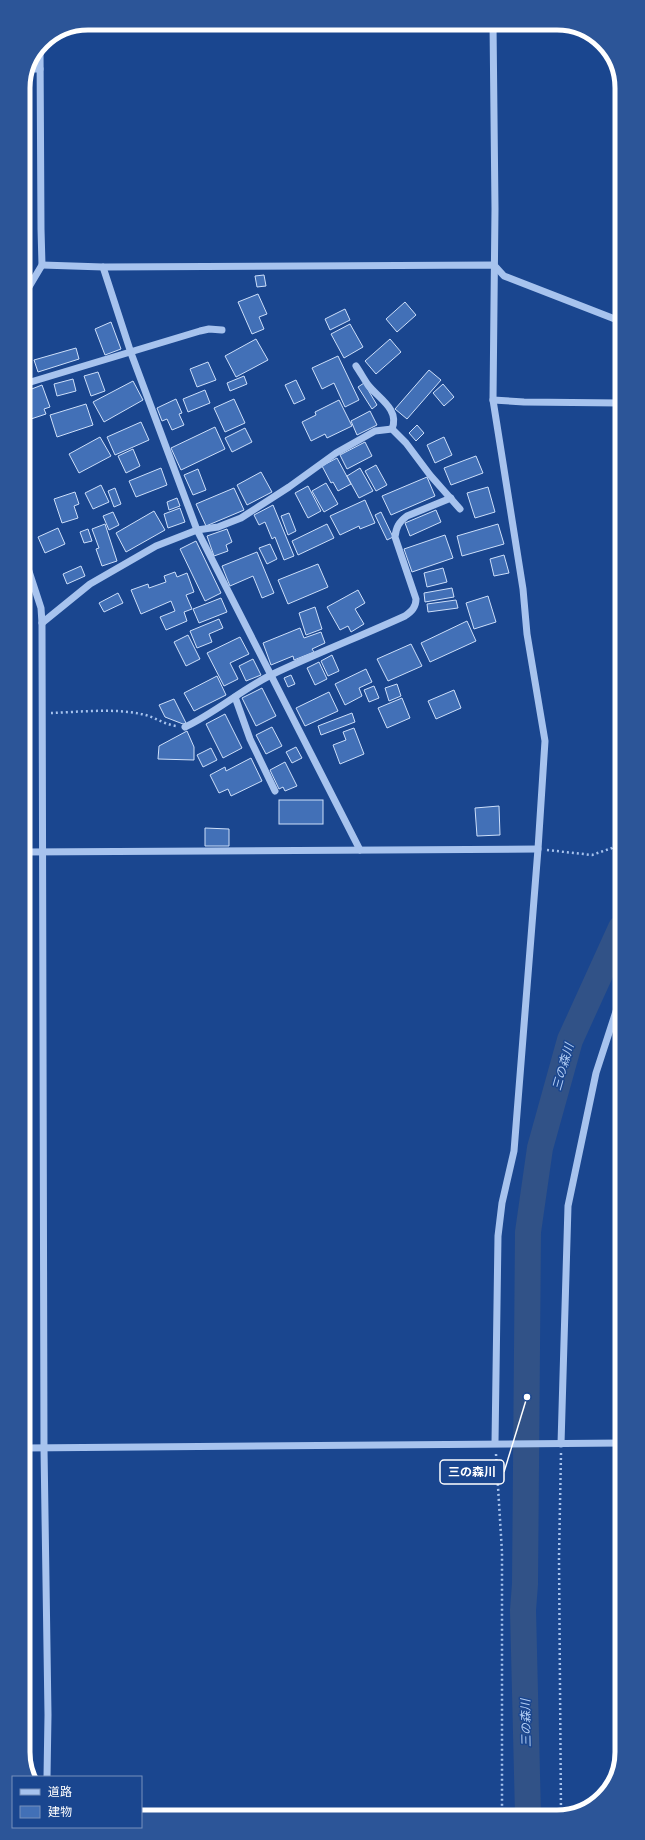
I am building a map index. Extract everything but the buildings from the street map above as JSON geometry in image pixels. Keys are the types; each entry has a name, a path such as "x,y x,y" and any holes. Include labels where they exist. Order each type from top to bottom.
{"street":[{"path":"493,30 495,209 493,400 523,588 527,634 545,741 514,1151 502,1203 498,1236 495,1443"},
{"path":"30,286 42,265 40,229 40,56"},
{"path":"33,69 40,69"},
{"path":"42,265 494,265 504,276 615,319"},
{"path":"103,266 131,353 197,530 360,850"},
{"path":"30,382 200,331 209,329 222,330"},
{"path":"356,366 368,386 388,404 394,416 395,422 392,429"},
{"path":"493,400 615,403"},
{"path":"42,622 90,584 156,546 197,530 218,527 241,518 283,491 336,453 375,431 392,429 406,442 460,509"},
{"path":"185,727 203,719 271,675 385,625 412,611 415,606 416,599 395,537 396,530 400,521 407,516 451,498"},
{"path":"30,574 41,608 42,622 44,1448 48,1715 47,1776"},
{"path":"235,697 250,739 274,791"},
{"path":"30,852 538,849"},
{"path":"561,1444 568,1206 596,1073 615,1014"},
{"path":"30,1448 495,1443 550,1445 615,1444"}],"path":[{"path":"42,713 124,711 142,714 166,724 185,727"},
{"path":"538,849 592,855 612,848 615,843"},
{"path":"495,1443 502,1552 502,1810"},
{"path":"561,1444 559,1557 561,1809"}],"waterway":[{"name":"三の森川","path":"528,1810 523,1610 525,1584 528,1232 540,1148 570,1040 615,941"}],"place":[{"name":"三の森川","path":"527,1397"}]}
